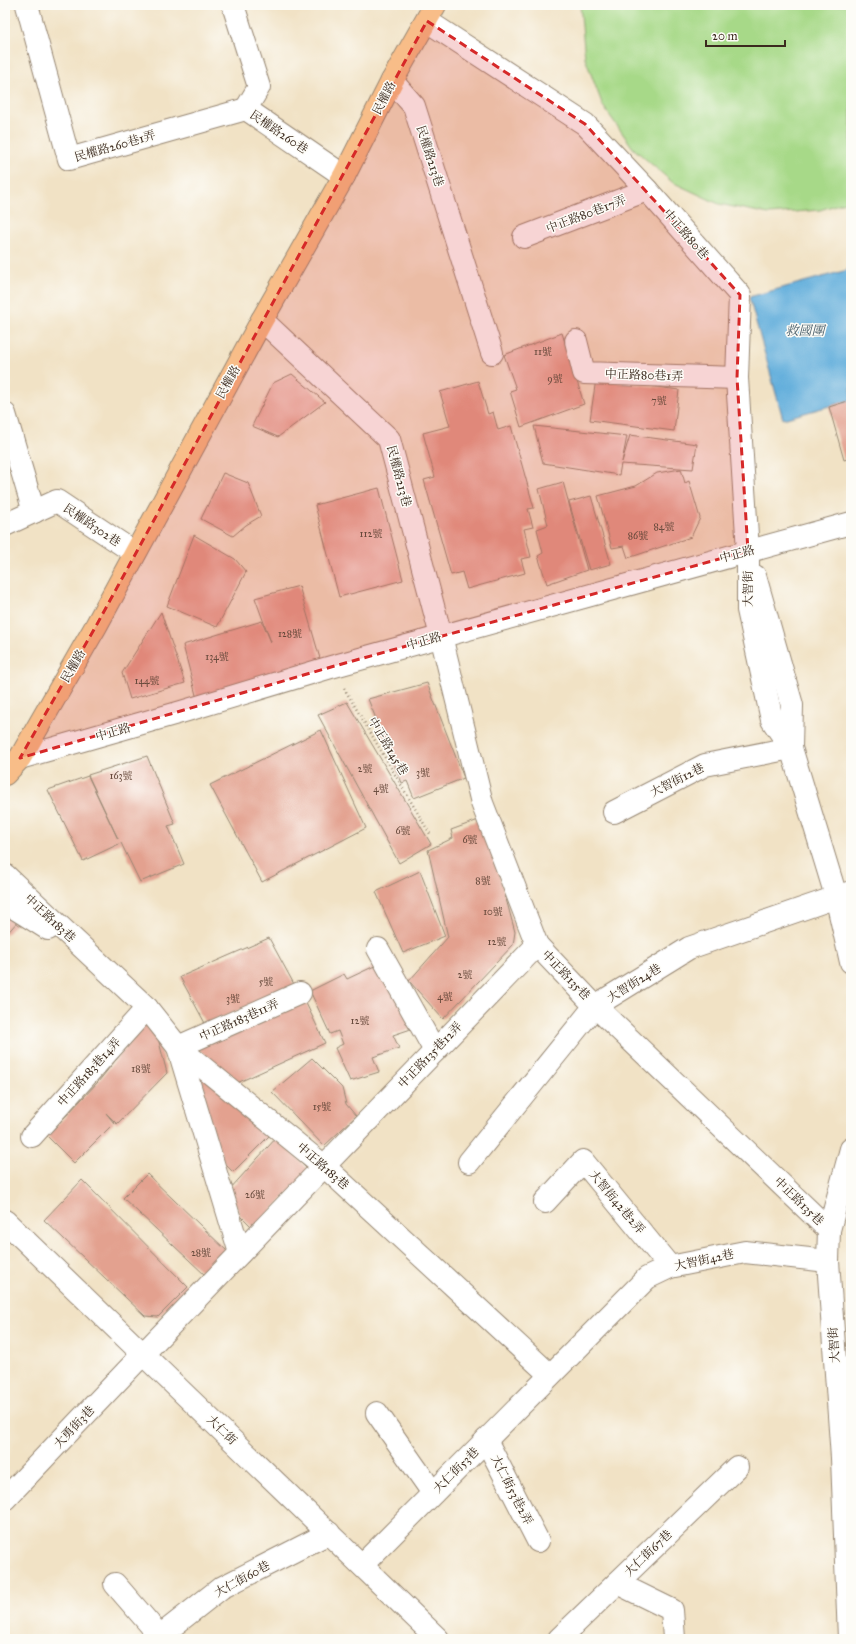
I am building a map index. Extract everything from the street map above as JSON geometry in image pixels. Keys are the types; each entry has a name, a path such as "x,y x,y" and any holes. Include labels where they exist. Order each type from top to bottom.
{"main road":[{"name":"民權路","path":"20,758 96,626 262,320 344,176 392,81 431,13"},
{"path":"5,774 20,758"}],"street":[{"name":"民權路260巷1弄","path":"27,5 69,159 246,109"},
{"name":"民權路260巷","path":"233,5 259,87 246,109 344,176"},
{"name":"中正路80巷","path":"431,13 585,124 647,190 740,296 737,378 748,551"},
{"name":"民權路213巷","path":"392,81 414,106 492,353"},
{"name":"中正路80巷17弄","path":"524,237 647,190"},
{"name":"民權路213巷","path":"262,320 389,439 441,636"},
{"name":"中正路80巷1弄","path":"576,341 584,373 737,378"},
{"path":"5,414 34,512"},
{"name":"民權路302巷","path":"5,525 57,501 135,554"},
{"name":"中正路","path":"20,758 331,667 851,523"},
{"name":"大智街","path":"748,551 792,705 791,748 843,894 851,962"},
{"name":"中正路135巷","path":"441,636 482,803 537,945 595,1006 829,1230"},
{"name":"大智街12巷","path":"614,812 705,765 791,748"},
{"name":"中正路183巷","path":"5,875 147,1008 178,1047 324,1166 550,1375"},
{"name":"大智街24巷","path":"470,1162 595,1006 689,948 843,894"},
{"name":"中正路183巷","path":"5,902 95,960"},
{"name":"中正路135巷12弄","path":"240,1253 537,945"},
{"path":"378,949 435,1051"},
{"name":"中正路183巷11弄","path":"178,1047 300,993"},
{"name":"中正路183巷14弄","path":"32,1136 147,1008"},
{"path":"178,1047 240,1253"},
{"name":"大智街","path":"849,1639 847,1457 828,1261 829,1230 851,1149"},
{"name":"大智街42巷2弄","path":"545,1202 583,1161 670,1266"},
{"name":"大仁街","path":"5,1221 438,1639"},
{"name":"大智街42巷","path":"550,1375 647,1278 670,1266 745,1252 828,1261"},
{"name":"大勇街3巷","path":"5,1499 240,1253"},
{"name":"大仁街53巷","path":"362,1565 550,1375"},
{"path":"378,1413 433,1493"},
{"name":"大仁街53巷2弄","path":"486,1440 538,1541"},
{"name":"大仁街67巷","path":"559,1639 737,1467"},
{"name":"大仁街60巷","path":"164,1636 221,1588 329,1533"},
{"path":"617,1583 672,1610 674,1639"},
{"path":"111,1587 164,1636"}],"path":[{"name":"中正路145巷","path":"331,667 430,834"}],"highlighted area":[{"path":"427,21 585,124 740,295 737,378 748,551 331,667 20,758 96,626"}],"green space":[{"path":"580,5 851,5 851,200 820,210 769,214 719,204 672,182 633,148 603,106 585,58"}],"water":[{"name":"救國團","path":"851,269 851,400 783,419 749,297"}],"building":[{"path":"562,333 584,404 521,427 510,391 516,389 504,355"},
{"path":"292,374 325,402 278,437 252,426 273,383"},
{"path":"596,379 679,390 674,431 590,420"},
{"path":"478,381 488,414 493,412 498,430 511,426 534,508 528,509 533,527 524,529 531,557 521,559 525,573 467,589 462,572 451,575 424,480 435,477 423,433 450,426 440,392"},
{"path":"851,400 851,458 844,460 829,407"},
{"path":"534,426 627,436 622,462 630,435 697,444 693,469 621,464 619,475 543,463"},
{"path":"681,469 685,483 689,481 700,518 691,537 628,558 624,546 612,548 598,496 636,486 657,473"},
{"path":"223,473 248,483 261,516 246,525 233,536 201,519"},
{"path":"563,482 587,570 547,584 538,556 543,553 537,529 548,525 539,489"},
{"path":"379,488 403,580 339,597 315,505"},
{"path":"591,496 611,564 589,570 569,502"},
{"path":"194,535 235,559 246,572 217,627 167,606"},
{"path":"299,586 321,662 197,699 183,645 262,621 271,642 255,598"},
{"path":"161,612 185,683 130,699 122,673"},
{"path":"427,683 464,778 414,798 407,781 402,783 368,699"},
{"path":"347,702 431,844 399,863 318,715"},
{"path":"321,730 366,828 262,882 210,785"},
{"path":"147,756 175,824 168,826 184,864 140,882 121,843 83,861 48,790 88,776 118,839 88,775"},
{"path":"484,818 515,932 513,945 443,1019 409,981 448,937 428,850 453,838 451,830"},
{"path":"420,871 445,936 403,953 376,892"},
{"path":"5,911 18,921 5,936"},
{"path":"269,938 295,986 206,1025 180,977"},
{"path":"383,962 414,1028 393,1035 399,1048 373,1057 379,1072 350,1081 335,1048 343,1044 338,1031 330,1034 310,991 344,974 347,979"},
{"path":"304,999 325,1043 237,1083 196,1047"},
{"path":"147,1021 157,1034 167,1073 117,1124 106,1113 114,1123 74,1163 47,1136 98,1082"},
{"path":"312,1058 342,1088 346,1104 356,1116 324,1146 272,1092"},
{"path":"204,1071 272,1133 233,1172 211,1150 191,1086"},
{"path":"277,1137 310,1171 254,1229 240,1215 229,1190"},
{"path":"147,1174 228,1252 205,1275 123,1198"},
{"path":"82,1180 188,1287 158,1317 145,1316 44,1220"}]}
